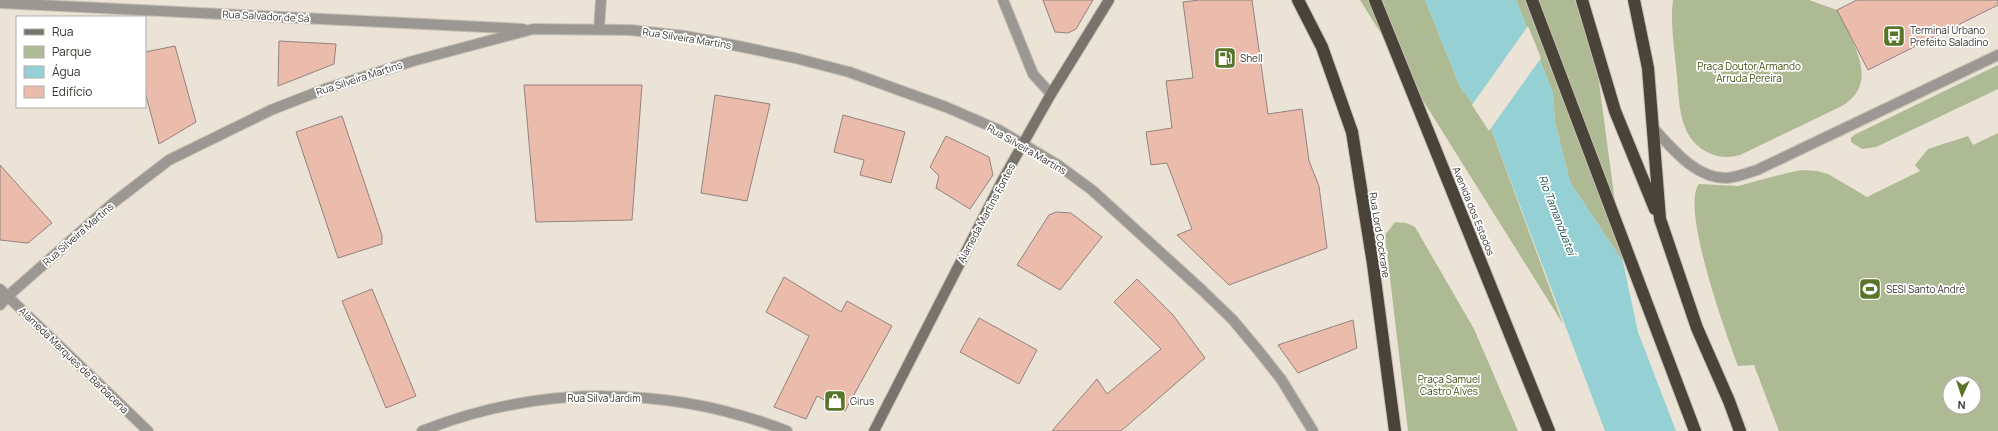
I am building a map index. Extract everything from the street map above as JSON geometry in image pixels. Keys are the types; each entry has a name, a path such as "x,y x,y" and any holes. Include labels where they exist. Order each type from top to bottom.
{"highway":[{"name":"Rua Lord Cockrane","path":"1298,0 1322,47 1352,132 1373,264 1395,431"},
{"name":"Avenida dos Estados","path":"1375,0 1482,262 1516,353 1550,431"},
{"path":"1532,0 1695,431"},
{"path":"1582,0 1615,110 1660,219 1697,328 1740,431"},
{"path":"1638,3 1648,68 1660,219"}],"main road":[{"name":"Alameda Martins Fontes","path":"874,431 1022,145 1051,94 1109,0"}],"street":[{"path":"599,29 601,0"},
{"path":"1003,0 1033,74 1051,94"},
{"name":"Rua Salvador de Sá","path":"0,3 533,29"},
{"name":"Rua Silveira Martins","path":"0,305 8,296 113,203 169,160 213,137 271,110 325,89 413,61 533,29 630,30 685,36 795,58 849,72 946,107 999,130 1058,165 1092,190 1233,320 1281,379 1313,431"},
{"path":"1654,129 1689,164 1699,170 1726,178 1738,176 1757,170 1998,55"},
{"name":"Alameda Marques de Barbacena","path":"0,289 148,431"},
{"name":"Rua Silva Jardim","path":"422,431 456,418 501,406 545,399 598,396 651,398 692,404 735,413 786,431"}],"green space":[{"path":"1360,0 1425,0 1460,87 1490,126 1563,324"},
{"path":"1516,0 1588,0 1623,262 1570,182 1555,122 1553,93"},
{"name":"Praça Doutor Armando Arruda Pereira","path":"1673,0 1809,0 1837,10 1860,60 1862,73 1860,85 1854,96 1842,106 1740,155 1724,157 1711,154 1697,145 1690,136 1681,115 1673,34"},
{"path":"1998,65 1998,89 1876,147 1862,149 1851,142 1851,138 1854,135"},
{"name":"SESI Santo André","path":"1998,133 1998,431 1779,431 1754,365 1738,366 1716,302 1700,244 1696,218 1695,197 1699,184 1738,186 1802,170 1817,171 1828,174 1867,197 1920,171 1915,165 1928,149 1968,136 1973,145"},
{"name":"Praça Samuel Castro Alves","path":"1395,222 1406,223 1415,227 1474,329 1518,431 1408,431 1385,235"}],"water":[{"name":"Rio Tamanduateí","path":"1425,0 1516,0 1553,93 1555,122 1570,182 1623,262 1638,332 1676,431 1605,431 1490,126 1460,87"}],"pier":[{"path":"1528,26 1541,58 1489,131 1472,105"}],"building":[{"path":"1043,0 1093,0 1076,29 1068,33 1055,32"},
{"path":"1199,0 1252,0 1268,114 1302,109 1309,161 1319,186 1327,248 1229,285 1177,235 1192,229 1167,163 1151,165 1146,132 1172,128 1166,81 1193,78 1183,2"},
{"name":"Terminal Urbano Prefeito Saladino","path":"1857,0 1998,0 1998,5 1868,70 1837,10"},
{"path":"279,41 336,44 334,64 278,86"},
{"path":"175,46 196,122 159,144 146,96 146,52"},
{"path":"524,85 642,85 632,220 536,222"},
{"path":"715,95 770,104 747,201 701,193"},
{"path":"843,115 905,132 891,183 860,175 864,160 834,152"},
{"path":"342,116 382,235 382,244 338,258 296,132"},
{"path":"946,136 989,157 993,175 970,209 936,188 939,176 930,167"},
{"path":"0,165 52,223 28,243 0,240"},
{"path":"1056,212 1071,213 1102,237 1060,290 1017,265 1049,215"},
{"path":"784,277 841,312 847,301 892,326 845,411 817,396 806,419 774,407 809,336 766,312"},
{"path":"1137,279 1173,315 1205,358 1121,431 1052,431 1097,379 1107,394 1161,349 1114,302"},
{"path":"372,289 416,396 386,408 342,301"},
{"path":"979,318 1037,350 1019,384 960,352"},
{"path":"1353,320 1357,348 1298,373 1278,345"}],"place":[{"name":"Terminal Urbano Prefeito Saladino","path":"1894,36"},
{"name":"Shell","path":"1225,58"},
{"name":"SESI Santo André","path":"1870,289"},
{"name":"Girus","path":"835,401"}]}
